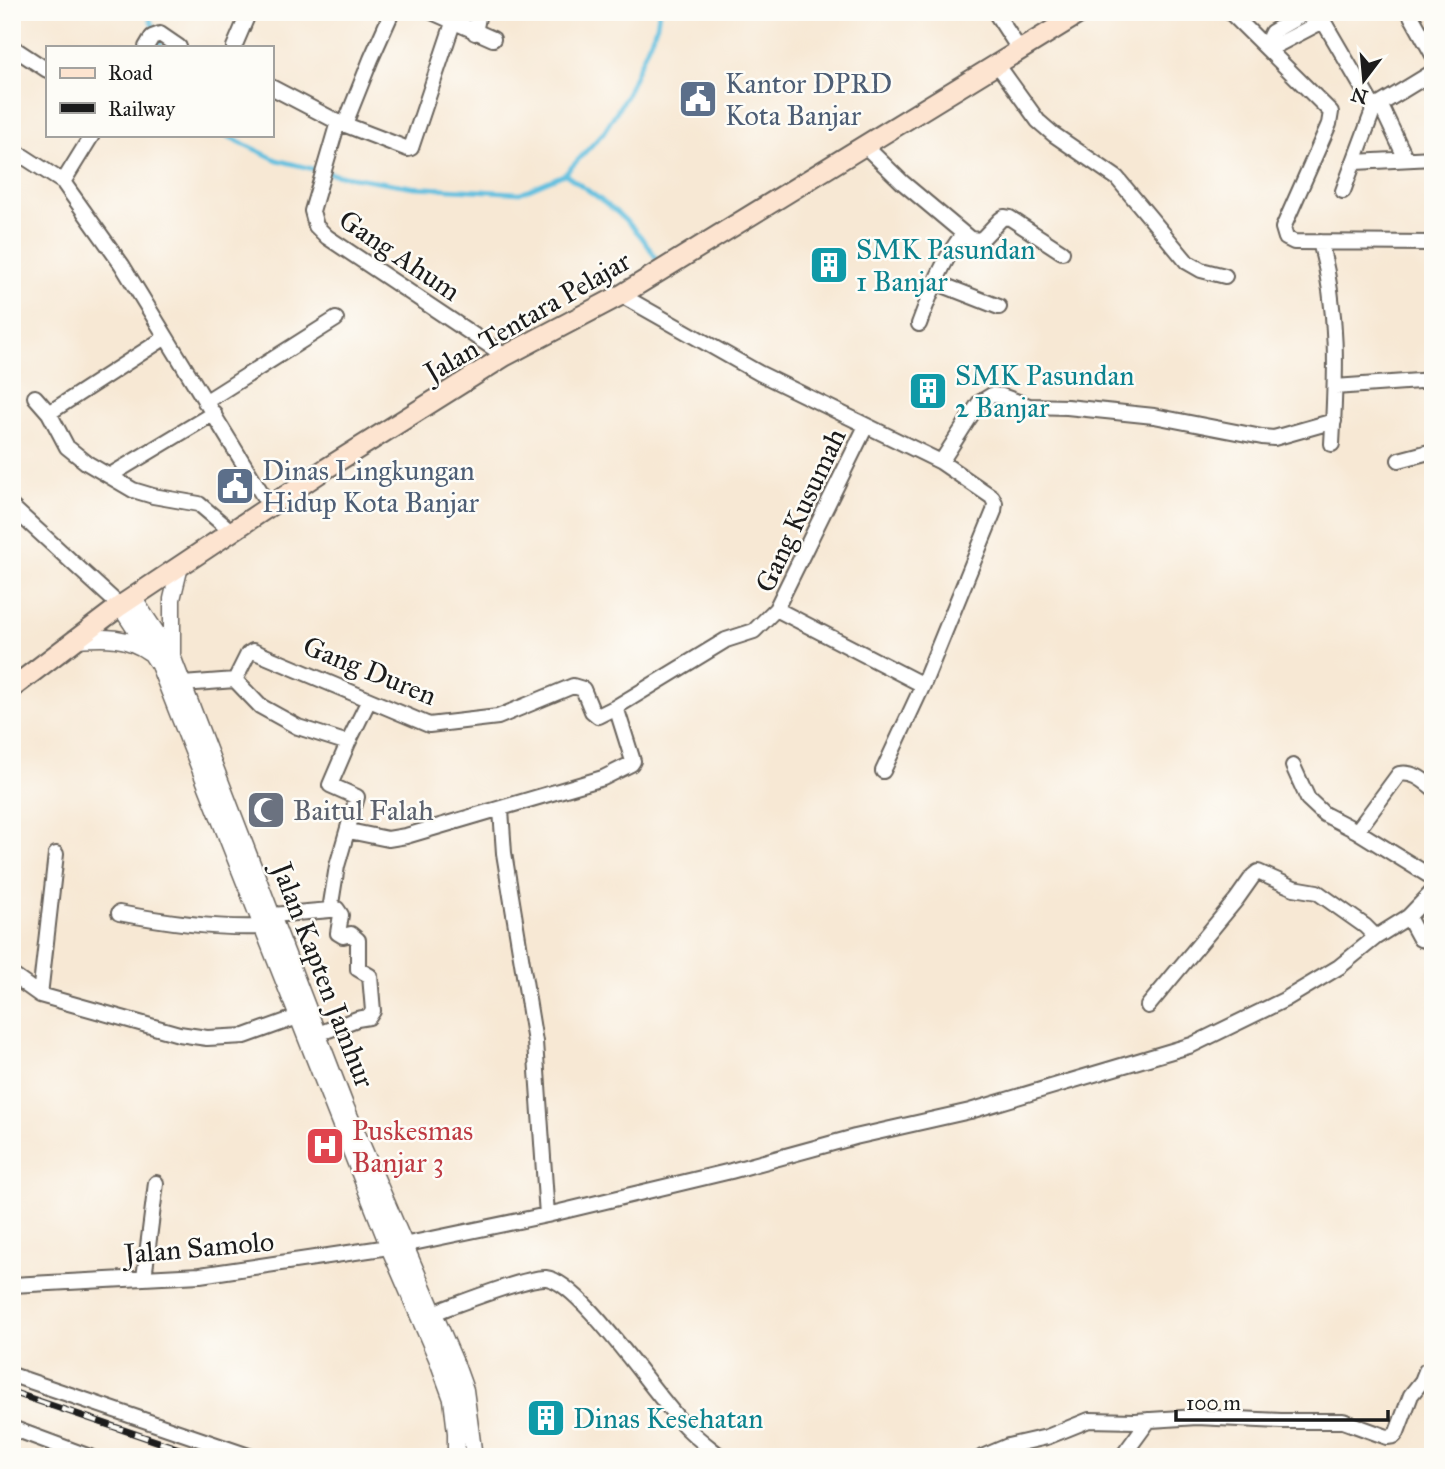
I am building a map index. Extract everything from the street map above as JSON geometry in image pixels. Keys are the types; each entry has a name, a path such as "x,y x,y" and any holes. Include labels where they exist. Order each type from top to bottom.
{"main road":[{"name":"Jalan Tentara Pelajar","path":"12,688 127,602 327,468 505,356 621,295 1082,12"}],"street":[{"path":"234,46 249,12"},
{"name":"Gang Ahum","path":"392,12 322,173 312,219 321,231 505,356"},
{"path":"432,12 493,39"},
{"path":"475,33 478,12"},
{"path":"995,12 1019,49"},
{"path":"1230,12 1331,111 1329,124 1283,228 1286,238 1294,242 1433,243"},
{"path":"1307,12 1272,32 1271,40 1279,44 1321,16 1377,106 1406,159"},
{"path":"1409,12 1433,55"},
{"path":"273,88 342,123 411,148 453,23"},
{"path":"147,46 157,34 177,46"},
{"path":"12,47 46,69"},
{"path":"997,64 1038,121 1117,178 1187,262 1201,270 1225,276"},
{"path":"1343,191 1377,106 1433,72"},
{"path":"63,182 91,136"},
{"path":"864,145 902,182 970,239 982,240 1004,217 1010,218 1062,252"},
{"path":"12,149 63,182 122,265 270,508"},
{"path":"1355,162 1433,158"},
{"path":"919,324 950,251 963,234"},
{"path":"1320,242 1329,275 1336,330 1332,444"},
{"path":"935,282 999,307"},
{"name":"Gang Kusumah","path":"621,295 759,373 941,462 992,497 994,510 923,685 776,609 866,426"},
{"path":"109,476 336,319"},
{"path":"49,413 166,337"},
{"path":"1335,387 1433,380"},
{"path":"941,462 979,403 992,395 1029,406 1086,408 1154,416 1262,438 1274,438 1334,421"},
{"path":"35,397 49,413 67,447 87,463 133,490 199,504 231,531"},
{"path":"1399,460 1433,451"},
{"path":"12,507 127,602"},
{"path":"78,639 123,639 166,660 172,599 180,566"},
{"name":"Jalan Kapten Jamhur","path":"127,602 183,684 229,821"},
{"path":"349,831 388,839 501,810 603,778 631,764 633,757 617,707 726,640 754,631 776,609"},
{"name":"Gang Duren","path":"235,680 248,654 253,651 429,725 498,717 573,686 583,690 594,714 598,716 617,707"},
{"name":"Jalan Kapten Jamhur","path":"166,660 396,1246 433,1313 465,1390 474,1457"},
{"path":"183,684 235,680 260,706 298,727 348,743"},
{"path":"883,771 923,685"},
{"path":"330,909 337,866 357,797 330,785 369,700"},
{"path":"1293,766 1308,799 1324,814 1433,878"},
{"path":"1357,831 1399,774 1415,775 1433,788"},
{"path":"501,810 504,853 535,1042 547,1215"},
{"path":"40,995 56,855"},
{"path":"1148,1006 1258,872 1294,887 1317,892 1376,937"},
{"name":"Jalan Samolo","path":"12,1285 200,1275 396,1246 547,1215 731,1171 855,1137 970,1111 1192,1045 1284,1000 1339,967 1376,937 1408,916 1433,891"},
{"path":"119,913 171,922 234,927 337,909 341,915 338,933 344,936 351,934 358,940 359,969 370,976 373,1011 369,1017 357,1018 318,1034"},
{"path":"1408,916 1420,939 1433,942"},
{"path":"12,975 40,995 179,1034 207,1038 245,1036 304,1015"},
{"name":"Jalan Kapten Jamhur","path":"304,1015 318,1034 452,1399 456,1457"},
{"path":"144,1278 156,1183"},
{"path":"433,1313 520,1283 544,1278 559,1281 616,1341 687,1428 721,1457"},
{"path":"982,1457 1008,1446 1047,1437 1089,1420 1149,1420 1197,1416 1281,1421 1343,1421 1387,1437 1394,1436 1411,1395 1426,1371 1433,1372"},
{"path":"12,1375 253,1457"},
{"path":"1122,1457 1149,1420"},
{"path":"12,1428 90,1457"}],"waterway":[{"path":"147,12 162,46"},
{"path":"227,136 277,160 333,174 413,187 520,193 565,174 603,133 625,98 657,25 659,12"},
{"path":"565,174 626,221 656,258"}],"railway":[{"path":"12,1392 203,1457"}],"place":[{"name":"Kantor DPRD Kota Banjar","path":"698,99"},
{"name":"SMK Pasundan 1 Banjar","path":"829,265"},
{"name":"SMK Pasundan 2 Banjar","path":"928,391"},
{"name":"Dinas Lingkungan Hidup Kota Banjar","path":"235,486"},
{"name":"Baitul Falah","path":"266,810"},
{"name":"Puskesmas Banjar 3","path":"325,1146"},
{"name":"Dinas Kesehatan","path":"546,1418"}]}
